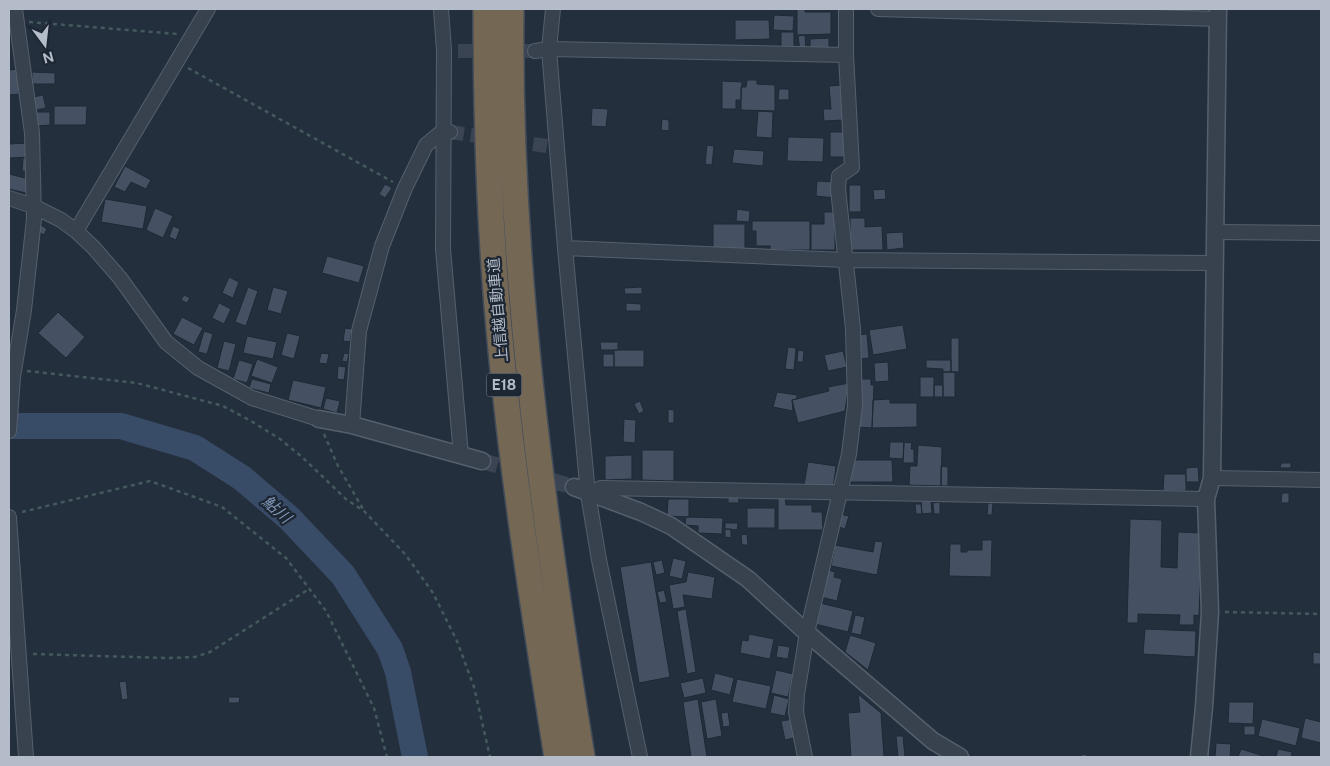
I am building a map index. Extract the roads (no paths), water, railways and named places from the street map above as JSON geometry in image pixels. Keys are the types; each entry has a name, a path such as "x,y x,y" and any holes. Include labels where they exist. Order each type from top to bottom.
{"highway":[{"name":"上信越自動車道","path":"486,9 490,207 501,358 532,598 557,757"},
{"name":"上信越自動車道","path":"511,9 516,197 527,355 546,520 582,757"}],"street":[{"path":"76,231 208,9"},
{"path":"441,9 451,50 443,249 461,455"},
{"path":"553,9 549,49 552,146 565,248 581,490 600,560 640,757"},
{"path":"805,757 796,712 797,694 807,634 849,454 855,405 853,329 838,189 839,176 852,167 846,55 846,9"},
{"path":"878,9 1218,14 1212,478 1206,499 1210,612 1199,757"},
{"path":"9,431 14,374 34,219 32,133 15,15"},
{"path":"534,51 549,49 846,55"},
{"path":"352,425 359,331 382,246 405,188 426,146 447,132"},
{"path":"9,198 33,206 61,220 76,231 94,248 120,278 166,342 198,368 252,398 319,418 352,425 482,461"},
{"path":"1216,232 1321,233"},
{"path":"565,248 846,260 1215,263"},
{"path":"1212,478 1321,480"},
{"path":"581,490 601,488 841,491 1206,499"},
{"path":"581,490 641,512 671,526 748,579 807,634 933,741 960,757"},
{"path":"13,515 26,757"}],"waterway":[{"name":"鮎川","path":"9,426 121,426 195,448 242,478 289,518 343,575 390,649 398,672 415,757"}],"tunnel":[{"path":"458,51 535,51"},
{"path":"450,132 547,146"},
{"path":"482,461 574,487"}]}
